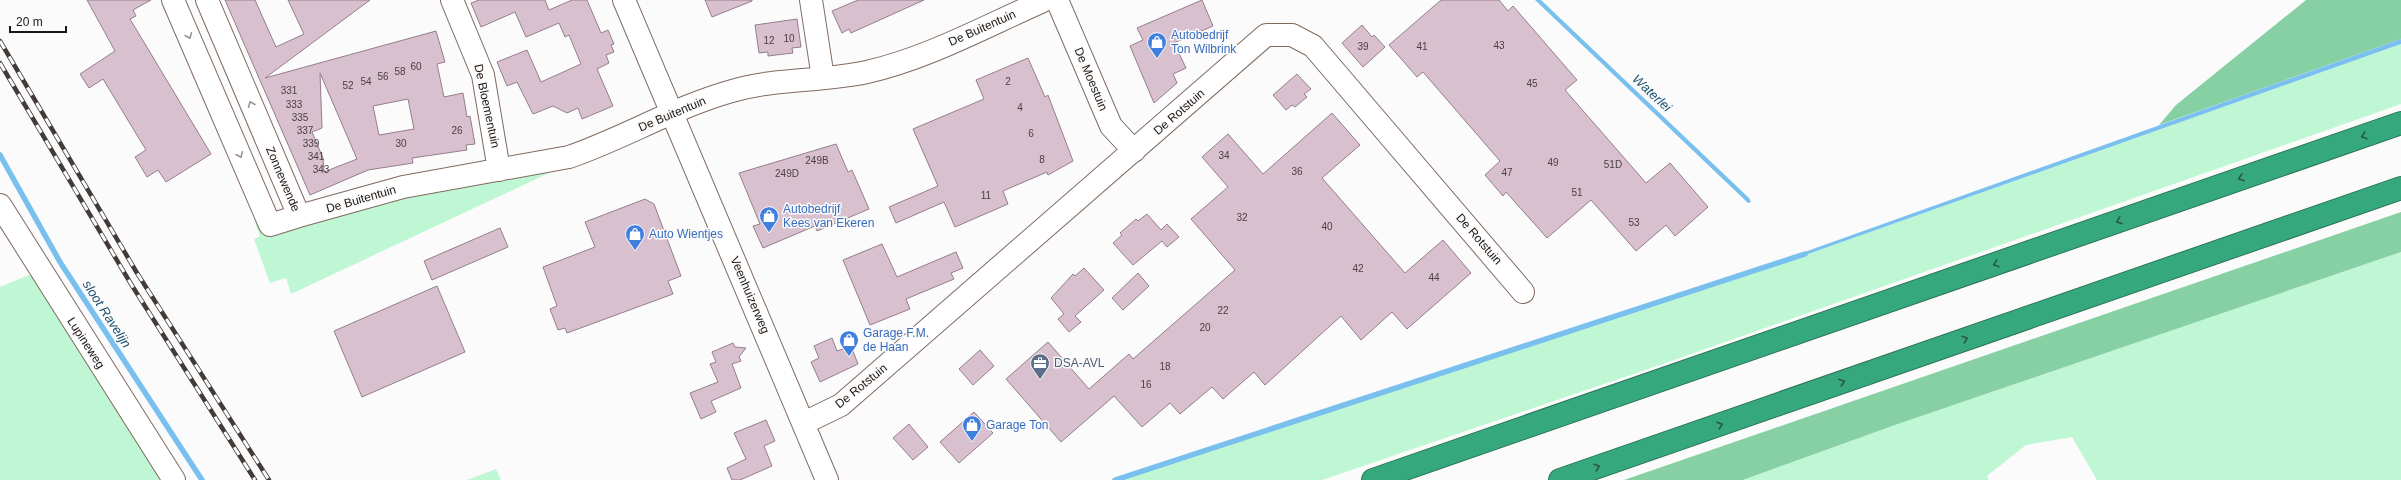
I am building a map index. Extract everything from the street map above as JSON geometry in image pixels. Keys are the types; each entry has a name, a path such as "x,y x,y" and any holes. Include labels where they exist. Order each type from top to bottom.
{"highway":[{"path":"1373,480 2401,123"},
{"path":"1560,480 2401,188"}],"street":[{"name":"Zonnewende","path":"173,0 270,225 299,216 207,0"},
{"name":"De Bloementuin","path":"452,0 483,76 499,170"},
{"name":"Veenhuizerweg","path":"624,0 828,480"},
{"path":"811,0 823,78"},
{"name":"De Buitentuin","path":"299,216 403,187 569,157 592,149 699,101 746,87 866,73 908,61 1046,1"},
{"name":"De Moestuin","path":"1046,1 1111,126 1134,151"},
{"name":"De Rotstuin","path":"804,422 841,406 1266,35 1292,35 1313,46 1523,292"},
{"name":"Lupineweg","path":"0,205 174,480"}],"green space":[{"path":"2306,0 2401,0 2401,39 2159,125 2176,105"},
{"path":"2401,44 2401,104 1660,365 1322,480 1118,480 1799,254 1801,257"},
{"path":"566,165 291,294 286,278 270,283 254,239 260,236 256,226 258,218 364,202"},
{"path":"2401,212 2401,252 1895,425 1743,480 1624,480"},
{"path":"2401,252 2401,480 2097,480 2072,437 2026,445 1987,476 1989,480 1743,480 1895,425"},
{"path":"36,272 105,393 164,480 0,480 0,287"},
{"path":"496,469 501,480 467,480"}],"water":[{"path":"1535,0 1541,0 1749,198 1751,202 1748,203"},
{"path":"2401,39 2401,44 1801,257 1799,254"}],"building":[{"path":"87,0 151,0 133,10 136,16 130,19 211,154 166,182 158,170 147,177 135,157 146,150 103,79 89,88 80,74 115,51"},
{"path":"225,0 255,0 276,47 304,34 288,0 370,0 265,78 436,31 445,62 437,64 444,97 463,93 467,117 470,116 475,144 466,145 467,150 412,158 413,163 368,170 310,195","holes":["320,73 357,159 324,172 323,158 312,132 322,128","408,99 414,129 379,135 373,106"]},
{"path":"479,0 545,0 549,10 572,0 587,0 601,33 608,30 614,44 611,45 614,52 606,55 609,63 597,69 613,106 582,119 578,108 567,113 553,106 533,114 517,82 507,86 497,62 527,50 541,82 581,64 569,35 565,37 559,23 526,37 515,12 481,27 471,3"},
{"path":"705,0 752,0 752,1 712,17"},
{"path":"858,0 924,0 851,33 849,29 842,33 832,11"},
{"path":"1202,0 1213,26 1174,43 1186,68 1173,74 1177,83 1154,103 1130,46 1143,40 1137,28"},
{"path":"1441,0 1499,0 1508,11 1513,6 1577,80 1565,90 1646,183 1670,163 1708,207 1675,236 1666,225 1636,251 1591,200 1547,238 1506,192 1503,196 1485,175 1500,161 1423,72 1417,77 1389,45"},
{"path":"797,19 801,47 792,48 793,53 768,56 768,52 759,53 755,25"},
{"path":"1362,25 1372,37 1374,35 1385,47 1363,67 1342,43"},
{"path":"1028,58 1045,97 1048,95 1073,161 1048,175 1047,172 1003,191 1008,204 955,227 944,202 896,223 889,207 938,186 913,129 984,99 976,80"},
{"path":"1297,74 1311,89 1304,94 1307,97 1295,107 1292,105 1286,110 1273,95"},
{"path":"1332,113 1360,145 1322,178 1405,273 1443,240 1471,273 1407,329 1392,312 1361,340 1341,316 1265,385 1254,372 1223,399 1212,387 1180,414 1170,403 1142,427 1114,396 1061,442 1006,379 1048,342 1089,389 1129,354 1133,359 1235,270 1191,219 1228,187 1202,157 1228,134 1263,174"},
{"path":"836,144 848,172 852,170 869,209 817,231 815,226 763,248 753,226 760,224 739,173"},
{"path":"645,199 654,204 681,276 668,281 673,294 567,333 565,328 558,330 550,309 557,306 543,267 595,247 585,222"},
{"path":"1147,214 1161,230 1167,224 1179,237 1167,247 1162,241 1133,265 1113,243 1122,235 1120,233 1136,219 1138,221"},
{"path":"500,228 508,247 432,280 424,261"},
{"path":"882,244 897,277 956,252 963,268 951,273 954,279 906,299 910,309 870,325 843,260"},
{"path":"1084,268 1104,290 1075,316 1081,322 1069,332 1058,319 1064,314 1051,298 1073,274 1075,276"},
{"path":"1138,273 1149,286 1123,310 1112,298"},
{"path":"437,286 465,352 362,397 334,331"},
{"path":"832,338 837,351 851,346 858,364 820,382 811,362 819,358 814,346"},
{"path":"733,343 735,347 746,348 739,357 741,361 732,364 741,388 711,401 716,412 701,419 690,393 718,382 710,364 716,362 712,352"},
{"path":"980,350 994,366 973,385 959,369"},
{"path":"974,412 993,433 959,463 940,442"},
{"path":"766,420 775,441 764,446 772,466 740,480 732,480 727,468 746,459 734,433"},
{"path":"909,424 928,447 913,460 893,438"}],"waterway":[{"name":"sloot Ravelijn","path":"0,155 60,262 202,480"},
{"path":"1115,480 1805,254"}],"railway":[{"path":"0,41 137,273 269,480"},
{"path":"0,63 131,284 255,480"}],"place":[{"name":"Autobedrijf Ton Wilbrink","path":"1157,59"},
{"name":"Autobedrijf Kees van Ekeren","path":"769,233"},
{"name":"Auto Wientjes","path":"635,251"},
{"name":"Garage F.M. de Haan","path":"849,357"},
{"name":"DSA-AVL","path":"1040,380"},
{"name":"Garage Ton","path":"972,442"}],"water label":[{"name":"Waterlei","path":"1652,93"}]}
